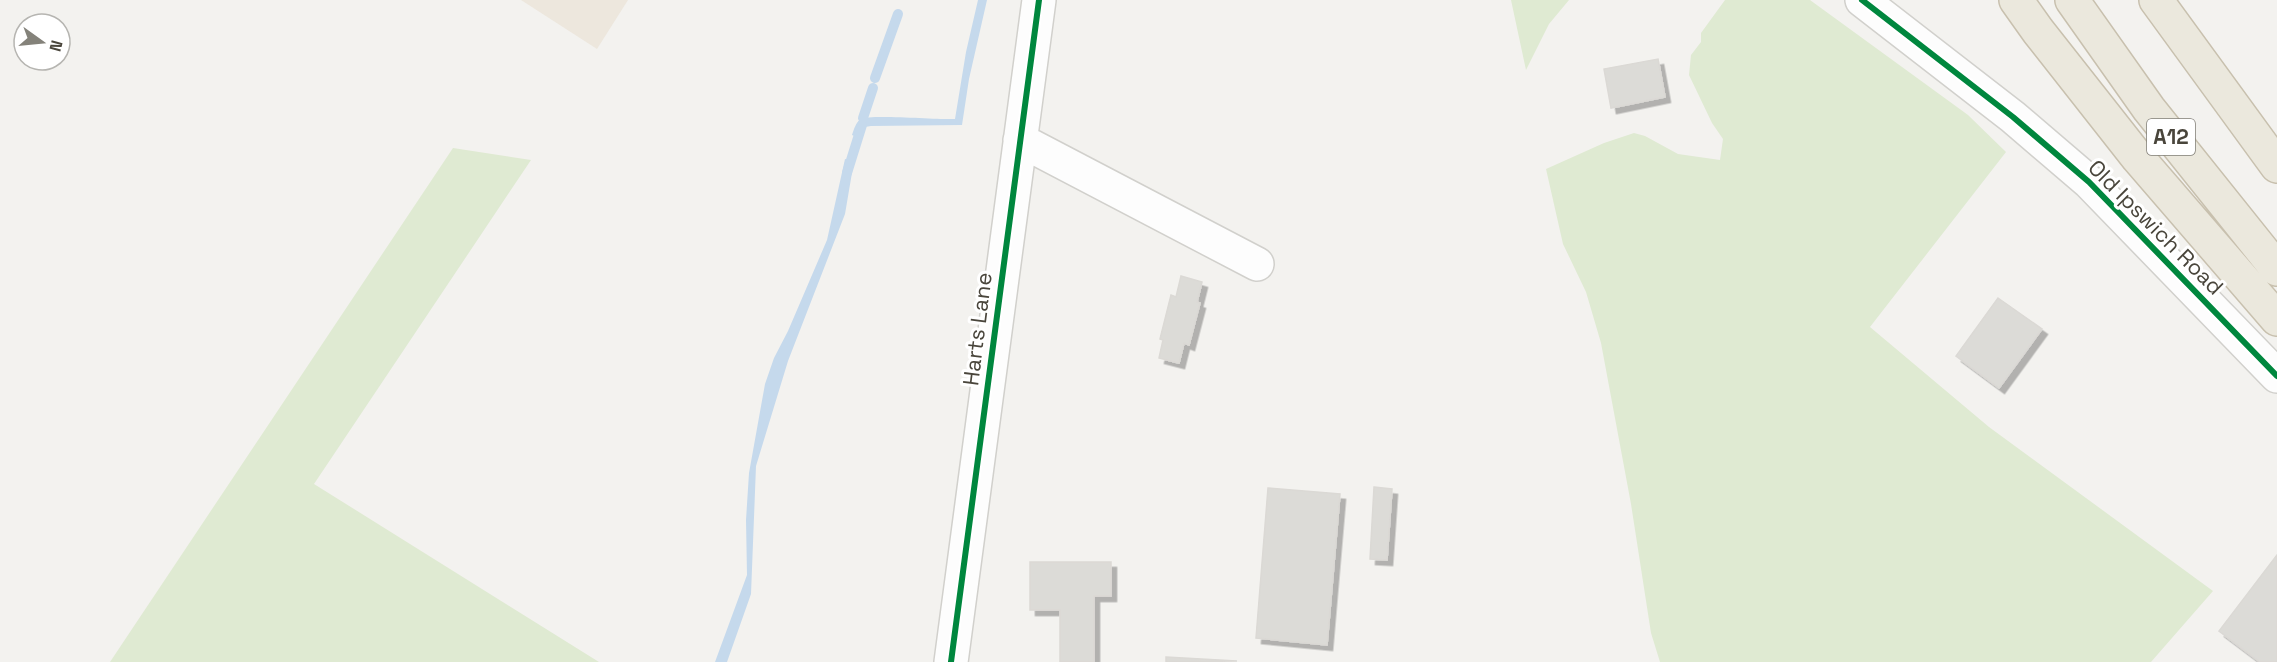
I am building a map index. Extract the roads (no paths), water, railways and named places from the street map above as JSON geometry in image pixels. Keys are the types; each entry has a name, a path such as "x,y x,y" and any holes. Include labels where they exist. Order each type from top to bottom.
{"highway":[{"name":"A12","path":"2016,0 2138,158 2277,318"},
{"name":"A12","path":"2072,0 2149,109 2277,269"},
{"path":"2156,0 2277,166"}],"street":[{"name":"Harts Lane","path":"951,662 1039,0"},
{"name":"Old Ipswich Road","path":"1862,0 2013,117 2088,182 2277,376"},
{"path":"1020,140 1257,264"}],"water":[{"path":"978,0 987,0 969,79 962,125 871,126 865,127 859,138 852,135 858,122 867,118 955,119 966,52"},
{"path":"845,159 854,161 845,214 788,361 756,466 751,594 727,662 715,662 747,575 746,520 749,473 765,384 774,358 827,240"}],"waterway":[{"path":"875,78 898,14"},
{"path":"863,118 873,88"},
{"path":"847,173 862,125"}]}
